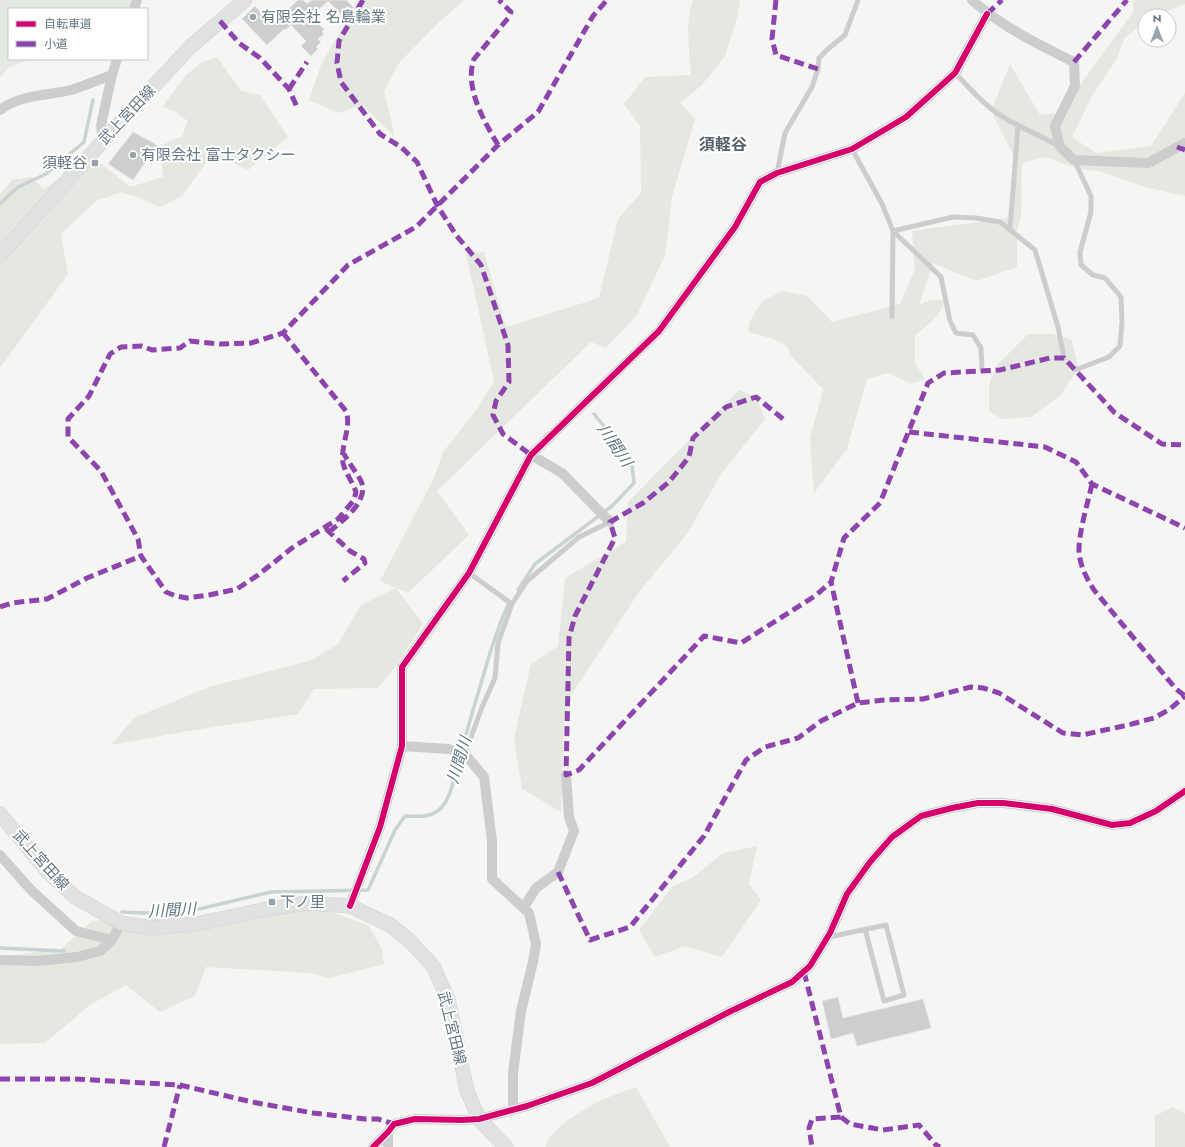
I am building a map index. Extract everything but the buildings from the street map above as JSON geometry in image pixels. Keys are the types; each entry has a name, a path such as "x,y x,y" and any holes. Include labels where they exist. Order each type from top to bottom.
{"main road":[{"name":"武上宮田線","path":"0,255 190,47 245,0"},
{"name":"武上宮田線","path":"0,814 48,872 75,898 121,923 150,928 196,924 263,910 307,903 350,906 390,925 409,940 433,966 448,999 468,1091 479,1119 506,1147"}],"street":[{"path":"972,0 987,14 1027,39 1074,62 1075,86 1055,126 1060,147 1074,160 1148,163 1185,143"},
{"path":"350,906 380,827 402,746 402,667 469,573 531,455 659,331 735,227 760,182 777,173 852,149 906,117 955,73 987,14"},
{"path":"103,141 101,125 117,60"},
{"path":"3,106 26,97 71,90 112,75"},
{"path":"531,455 562,473 610,522"},
{"path":"402,746 448,749 465,754 484,777 492,841 492,879 529,913 536,944 522,1011 513,1073 513,1109"},
{"path":"524,907 536,888 558,872 574,831 569,817 566,775"},
{"path":"373,1147 394,1124 415,1119 479,1119 527,1106 592,1083 729,1012 792,982 810,966 828,937 848,894 870,862 892,837 921,816 978,803 1003,803 1052,810 1112,825 1130,823 1156,811 1185,791"},
{"path":"0,855 32,890 76,931 112,940"},
{"path":"0,960 37,961 77,957 100,951 112,940 121,923"},
{"path":"388,1132 388,1147"}],"lane":[{"path":"777,173 785,133 812,87 818,69 819,58 845,35 858,0"},
{"path":"955,73 989,107 1018,126 1042,136 1060,147"},
{"path":"1010,230 1018,126"},
{"path":"852,149 882,204 893,231 892,317"},
{"path":"1074,160 1091,196 1091,212 1080,252 1081,265 1093,275 1105,278 1121,297 1122,322 1120,346 1109,357 1075,370"},
{"path":"893,231 953,216 1000,222 1034,250 1058,327 1064,358"},
{"path":"893,231 941,277 950,321 956,333 973,335 977,341 981,348 982,371"},
{"path":"465,754 482,707 495,678 498,643 512,604 527,581 579,537 610,522"},
{"path":"469,573 512,604"},
{"path":"828,937 865,929 886,925 904,995 884,1001 865,929"}],"shaded area":[{"path":"0,0 139,0 138,8 8,8 8,60 29,60 9,67 0,77"},
{"path":"358,0 464,0 436,25 399,63 384,91 395,137 362,105 338,113 309,100 321,65"},
{"path":"693,0 740,0 737,18 725,56 702,85 680,103 695,119 672,197 665,255 637,315 606,348 591,342 437,491 469,535 408,593 380,581 434,478 443,452 477,409 494,381 466,254 484,252 506,327 599,298 618,219 641,193 640,126 624,104 645,77 691,75 688,27"},
{"path":"1133,0 1185,0 1185,4 1175,8 1137,8 1137,28 1124,39 1117,58 1092,96 1072,137 1096,153 1151,146 1185,93 1185,196 1145,187 1099,171 1079,169 1045,157 1022,163 1021,216 1017,230 1017,267 976,281 933,263 919,305 931,300 945,300 937,316 915,336 915,363 925,379 911,384 888,373 867,379 847,449 814,493 810,439 823,389 791,356 787,346 771,338 748,332 750,321 762,301 783,291 807,296 832,322 900,304 915,269 912,231 1007,218 1016,160 991,111 1010,64 1040,115 1060,113 1133,12"},
{"path":"217,57 241,91 260,95 288,137 248,170 213,153 182,196 160,207 121,192 96,201 61,234 68,274 0,368 0,194 12,180 31,177 44,189 92,156 130,187 163,177 160,146 182,136 188,121 174,111 162,107 186,75 201,63"},
{"path":"1028,334 1053,334 1072,340 1078,368 1061,395 1031,417 1002,419 989,411 989,385 996,366"},
{"path":"739,390 756,397 765,419 721,474 687,534 639,592 571,695 564,721 561,812 522,789 514,738 531,664 558,646 565,578 626,542 628,502"},
{"path":"396,588 423,624 396,666 378,688 314,689 298,714 188,731 111,745 134,718 209,687 312,660 338,644 361,605"},
{"path":"757,846 749,884 761,900 722,957 685,946 655,957 639,930 673,886 692,878 723,853"},
{"path":"325,910 368,925 382,949 384,964 329,978 310,973 206,967 195,996 160,1012 126,985 90,1005 45,1043 0,1044 0,957 61,949 92,921"},
{"path":"636,1087 670,1147 546,1147 548,1140 560,1126 587,1108 602,1100"},
{"path":"1173,1107 1185,1114 1185,1147 1155,1147 1155,1116"}],"waterway":[{"path":"0,204 18,187 46,174 84,142 93,100"},
{"name":"川間川","path":"518,590 535,564 612,506 634,483 632,465 612,436 594,414"},
{"name":"川間川","path":"122,912 144,913 191,911 271,892 368,890 395,830 405,816 425,816 434,813 442,807 448,798 490,653 501,620 510,602"},
{"name":"川間川","path":"0,948 64,951"}],"marked path":[{"path":"363,0 339,41 337,63 341,82 380,134 401,147 417,162 437,205 456,235 481,265 508,345 509,382 496,401 493,415 503,434 531,455"},
{"path":"498,145 477,104 472,81 472,70 474,59 509,17 511,12 499,0"},
{"path":"283,333 346,411 348,423 343,450 343,463 356,492 354,500 338,519 292,548 258,575 237,589 187,598 166,592 141,556 138,539 101,471 68,437 68,419 89,396 110,354 121,347 142,346 152,350 180,348 190,341 220,344 251,343 283,333 348,265 416,227 498,145 538,112 593,16 607,0"},
{"path":"776,0 772,39 776,55 818,69"},
{"path":"987,14 1002,0"},
{"path":"1074,62 1127,0"},
{"path":"220,21 239,43 260,58 289,89 297,107"},
{"path":"289,89 307,62"},
{"path":"1177,147 1185,150"},
{"path":"858,703 831,582 844,538 880,503 928,383 944,373 1000,370 1050,358 1064,358 1115,413 1162,444 1185,445"},
{"path":"783,419 756,397 726,407 693,438 689,457 669,482 643,503 610,522 615,538 575,616 569,638 566,775 579,770 704,636 741,643 815,596 831,582"},
{"path":"909,432 1045,447 1076,462 1092,484 1185,528"},
{"path":"329,532 353,510 362,496 363,488 361,481 344,454"},
{"path":"1092,484 1079,545 1079,552 1084,572 1094,590 1176,689 1185,696"},
{"path":"326,529 350,551 364,559 365,563 343,581"},
{"path":"0,607 12,603 47,599 87,578 141,556"},
{"path":"558,872 590,940 630,927 704,836 746,760 765,747 798,738 821,721 858,703 884,700 923,699 971,687 983,688 999,693 1063,733 1082,735 1154,718 1170,709 1185,696"},
{"path":"804,972 841,1117 812,1119 809,1128 812,1147"},
{"path":"0,1079 75,1079 180,1085 252,1102 313,1113 378,1119 394,1124"},
{"path":"164,1147 180,1085"},
{"path":"841,1117 850,1124 883,1130 919,1125 936,1145 940,1147"}],"cycle path":[{"path":"350,906 380,827 402,746 402,667 469,573 531,455 659,331 735,227 760,182 777,173 852,149 906,117 955,73 987,14"},
{"path":"373,1147 394,1124 415,1119 479,1119 527,1106 592,1083 729,1012 792,982 810,966 830,933 847,894 870,862 892,837 921,816 978,803 1003,803 1052,809 1112,825 1130,823 1156,811 1185,791"}],"place":[{"name":"有限会社 名島輪業","path":"253,17"},
{"name":"有限会社 富士タクシー","path":"133,155"},
{"name":"須軽谷","path":"95,163"},
{"name":"下ノ里","path":"272,902"}],"district":[{"name":"須軽谷","path":"723,144"}]}
